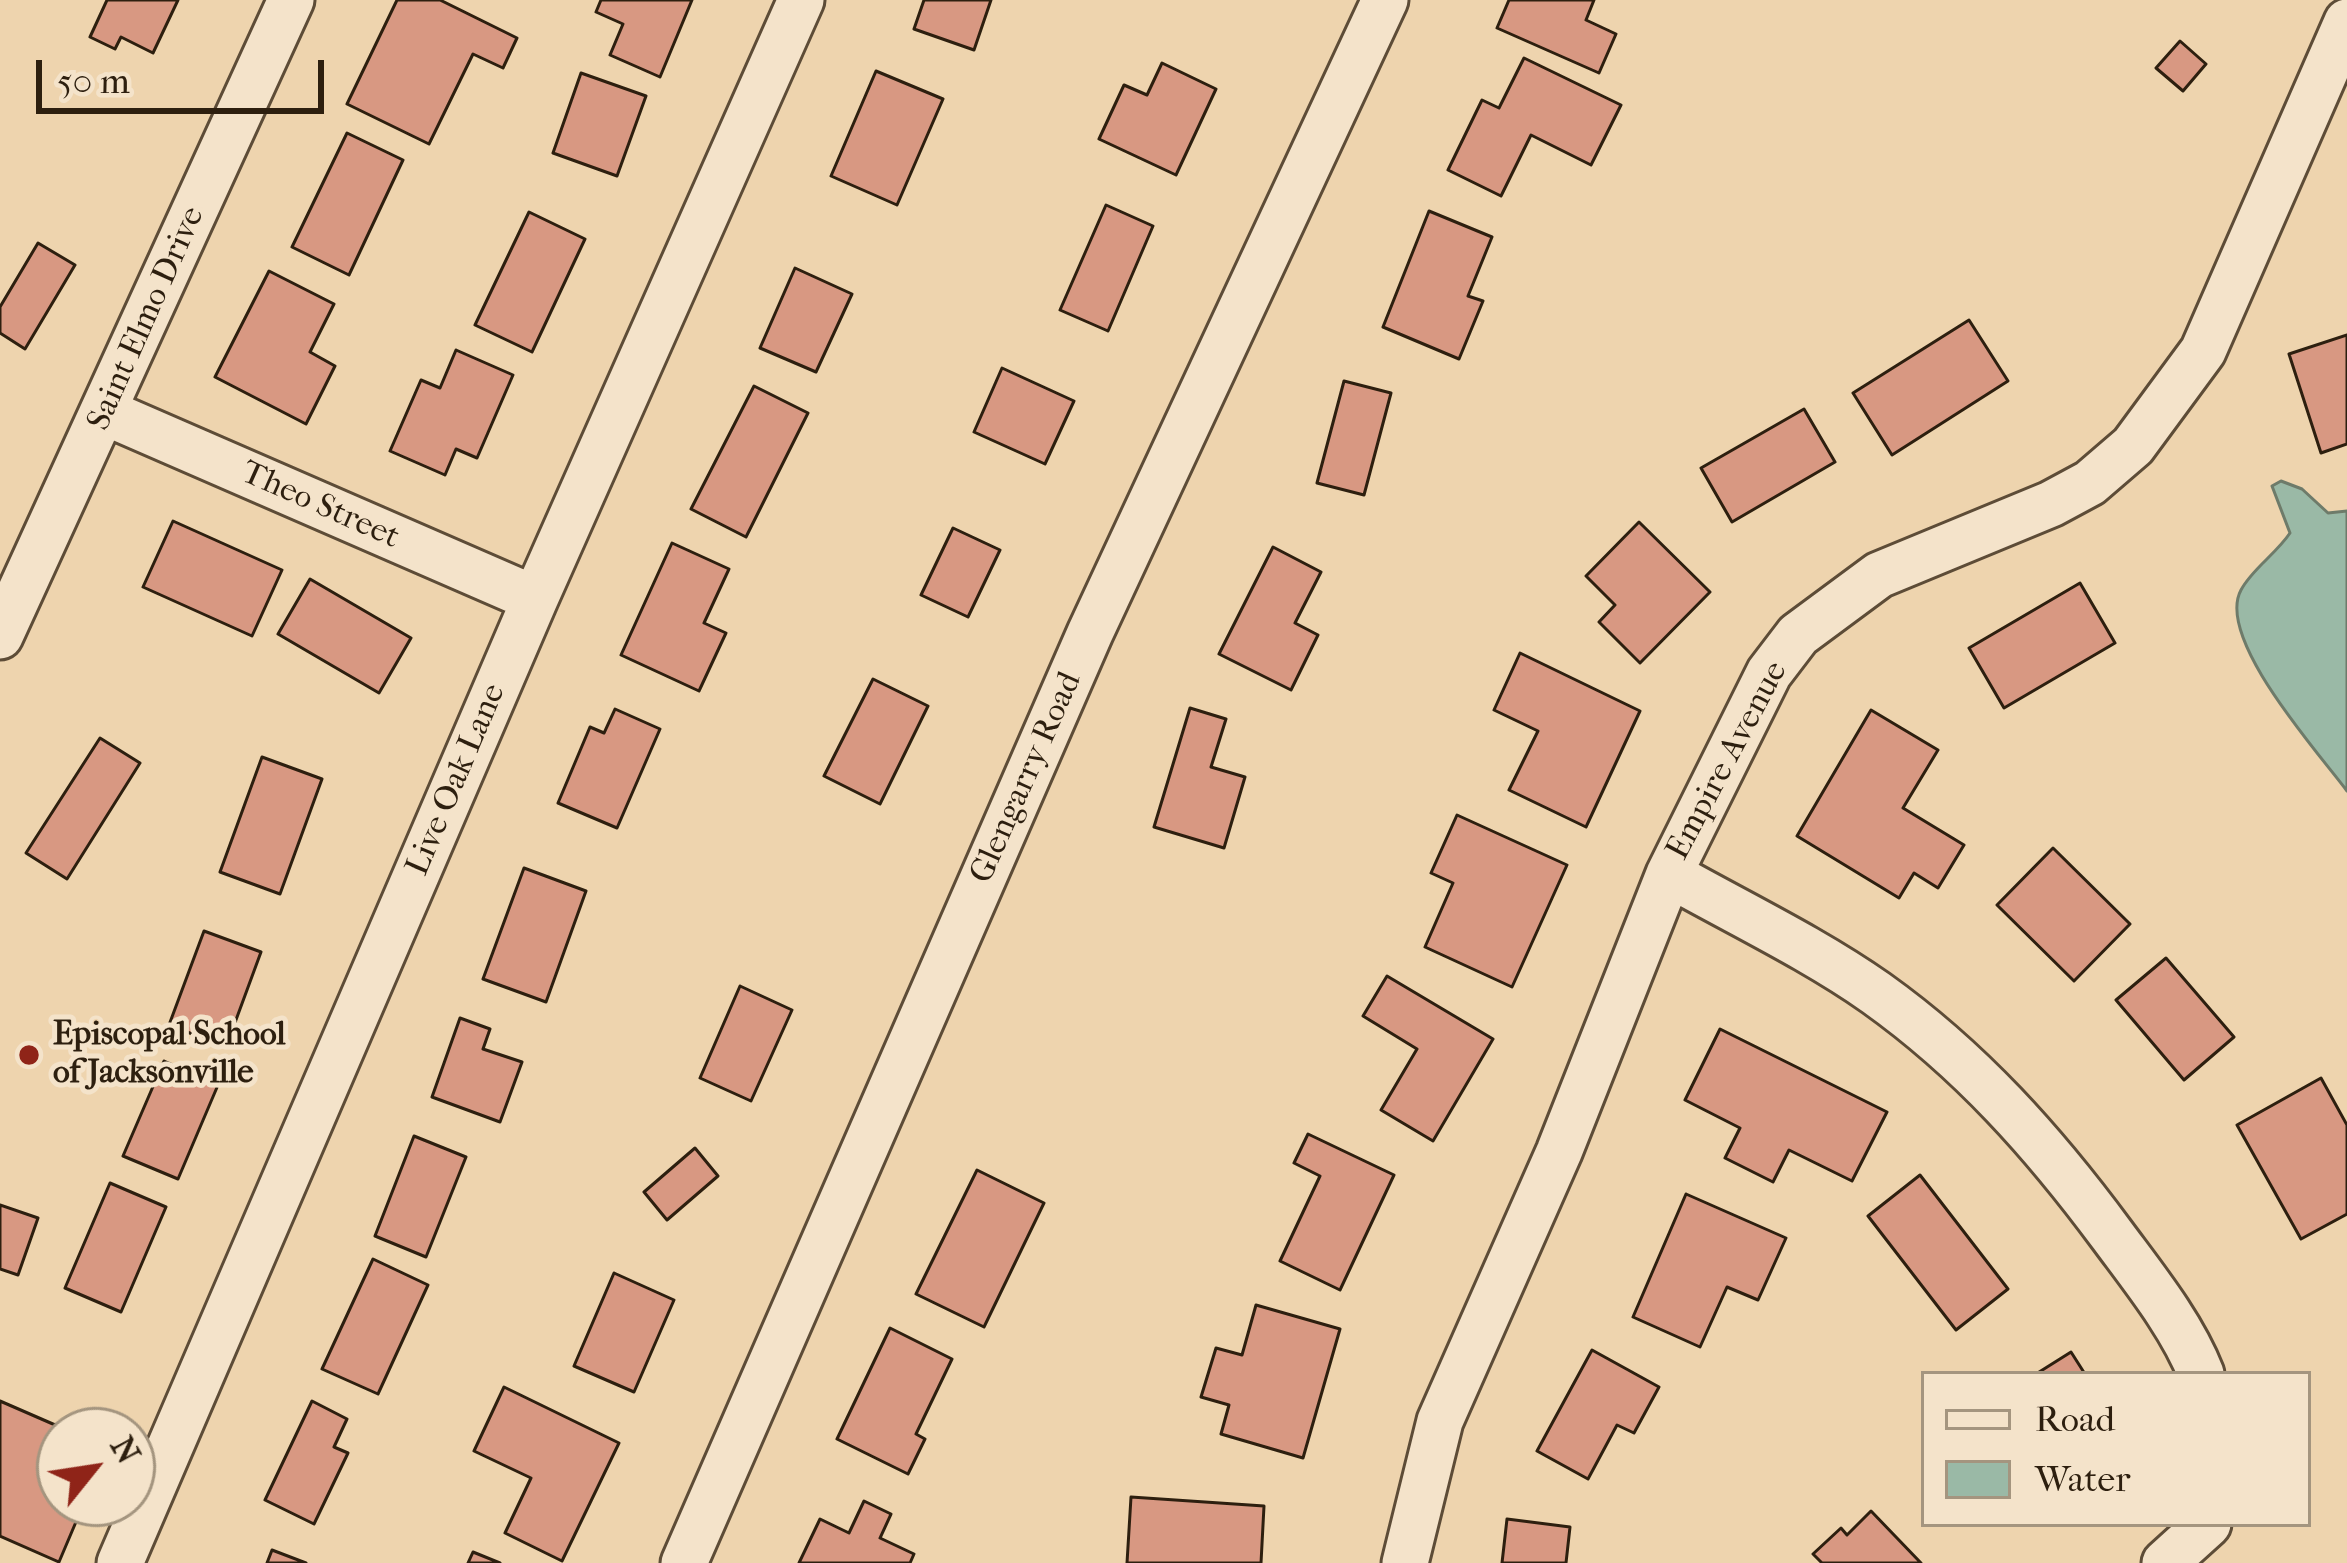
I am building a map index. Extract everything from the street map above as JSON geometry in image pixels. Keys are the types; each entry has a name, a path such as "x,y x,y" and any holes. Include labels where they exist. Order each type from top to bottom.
{"street":[{"name":"Saint Elmo Drive","path":"0,636 291,0"},
{"name":"Live Oak Lane","path":"120,1563 535,599 801,0"},
{"name":"Glengarry Road","path":"683,1563 1090,633 1384,0"},
{"name":"Empire Avenue","path":"1405,1563 1440,1421 1559,1152 1670,874 1769,673 1798,635 1879,575 2090,483 2133,446 2168,405 2203,351 2347,22"},
{"name":"Theo Street","path":"105,412 535,599"},
{"path":"1670,874 1873,991 1951,1051 2024,1124 2079,1190 2140,1272 2199,1371"},
{"path":"2165,1563 2204,1527"}],"water":[{"path":"2281,481 2302,489 2328,513 2347,511 2347,791 2273,694 2255,664 2237,611 2246,582 2290,533 2272,486"}],"building":[{"path":"107,0 178,0 153,53 121,37 115,49 90,37"},
{"path":"397,0 440,0 517,38 503,68 473,54 429,144 347,104"},
{"path":"601,0 692,0 660,77 610,55 623,24 596,12"},
{"path":"924,0 991,0 974,50 914,29"},
{"path":"1509,0 1594,0 1586,20 1616,34 1599,73 1497,28"},
{"path":"2180,41 2206,64 2183,91 2156,68"},
{"path":"1524,58 1621,105 1591,165 1531,135 1501,196 1448,170 1482,100 1499,108"},
{"path":"1162,63 1216,89 1176,175 1099,139 1124,85 1147,95"},
{"path":"876,71 943,99 897,205 831,176"},
{"path":"581,73 646,96 617,176 553,153"},
{"path":"347,133 403,160 349,275 292,247"},
{"path":"1106,205 1153,226 1108,331 1060,310"},
{"path":"1429,211 1492,237 1468,296 1483,301 1459,359 1383,327"},
{"path":"529,212 585,239 532,352 475,325"},
{"path":"38,243 75,265 25,349 0,333 0,307"},
{"path":"795,268 852,294 816,372 760,348"},
{"path":"269,271 334,304 310,352 335,366 306,424 215,377"},
{"path":"1969,320 2008,381 1892,455 1853,393"},
{"path":"2347,335 2347,444 2321,453 2289,354"},
{"path":"456,350 513,375 477,458 456,449 445,475 390,451 421,380 440,388"},
{"path":"1002,368 1074,401 1045,464 974,432"},
{"path":"1344,381 1391,393 1364,495 1317,483"},
{"path":"754,386 808,413 746,537 691,509"},
{"path":"1804,409 1835,462 1732,522 1701,468"},
{"path":"173,521 282,570 252,636 143,587"},
{"path":"1639,522 1710,592 1640,663 1599,622 1615,605 1586,576"},
{"path":"953,528 1000,550 968,617 921,595"},
{"path":"672,543 729,569 704,623 726,633 699,691 621,655"},
{"path":"1273,547 1321,572 1295,623 1318,635 1291,690 1219,654"},
{"path":"310,579 411,638 379,693 278,634"},
{"path":"2080,583 2115,643 2004,708 1969,648"},
{"path":"1520,653 1640,711 1586,827 1509,790 1538,731 1494,710"},
{"path":"873,679 928,706 880,804 824,776"},
{"path":"1190,708 1226,719 1211,767 1245,777 1224,848 1154,827"},
{"path":"615,709 660,729 617,828 558,803 590,727 604,733"},
{"path":"1871,710 1938,750 1903,808 1964,845 1938,888 1914,873 1899,898 1797,836"},
{"path":"100,738 140,763 67,879 26,853"},
{"path":"262,757 322,779 280,894 220,872"},
{"path":"1457,815 1567,865 1512,987 1425,947 1453,883 1431,873"},
{"path":"2053,848 2130,924 2074,981 1997,905"},
{"path":"524,868 586,891 546,1002 483,979"},
{"path":"204,931 261,952 226,1047 169,1025"},
{"path":"2166,958 2234,1037 2184,1080 2116,1000"},
{"path":"1387,976 1493,1039 1433,1141 1381,1110 1417,1049 1363,1016"},
{"path":"740,986 792,1010 751,1101 700,1078"},
{"path":"460,1018 490,1029 483,1049 522,1062 500,1122 432,1097"},
{"path":"1720,1029 1887,1112 1852,1181 1789,1150 1773,1182 1725,1158 1740,1128 1685,1100"},
{"path":"164,1061 218,1085 178,1179 123,1156"},
{"path":"2321,1078 2347,1125 2347,1214 2301,1239 2237,1125"},
{"path":"1308,1134 1394,1175 1340,1290 1280,1261 1320,1176 1294,1163"},
{"path":"414,1136 466,1157 426,1257 375,1236"},
{"path":"695,1148 718,1176 667,1220 644,1192"},
{"path":"977,1170 1044,1203 984,1327 916,1294"},
{"path":"1920,1175 2008,1289 1956,1330 1868,1216"},
{"path":"110,1183 166,1207 121,1312 65,1288"},
{"path":"1686,1194 1786,1238 1758,1300 1727,1287 1700,1347 1633,1317"},
{"path":"0,1205 38,1218 18,1275 0,1269"},
{"path":"373,1259 428,1285 378,1394 322,1369"},
{"path":"614,1273 674,1300 634,1392 574,1366"},
{"path":"1256,1305 1340,1329 1303,1458 1221,1434 1229,1405 1201,1397 1216,1348 1242,1355"},
{"path":"890,1328 952,1359 916,1434 925,1439 908,1474 837,1439"},
{"path":"1592,1350 1659,1387 1634,1433 1617,1425 1588,1479 1537,1451"},
{"path":"2071,1352 2083,1371 2041,1371"},
{"path":"504,1387 619,1443 562,1561 505,1533 531,1478 474,1451"},
{"path":"0,1401 36,1417 36,1527 74,1527 59,1562 0,1536"},
{"path":"312,1401 347,1419 334,1447 348,1453 314,1524 265,1500"},
{"path":"1131,1497 1264,1506 1261,1563 1127,1563"},
{"path":"864,1501 891,1514 880,1538 914,1554 910,1563 799,1563 820,1519 849,1533"},
{"path":"1871,1511 1921,1563 1822,1563 1813,1554 1841,1528 1847,1535"},
{"path":"1507,1519 1570,1527 1566,1563 1502,1563"},
{"path":"272,1550 306,1563 267,1563"},
{"path":"473,1552 500,1563 468,1563"}],"place":[{"name":"Episcopal School of Jacksonville","path":"29,1055"}]}
